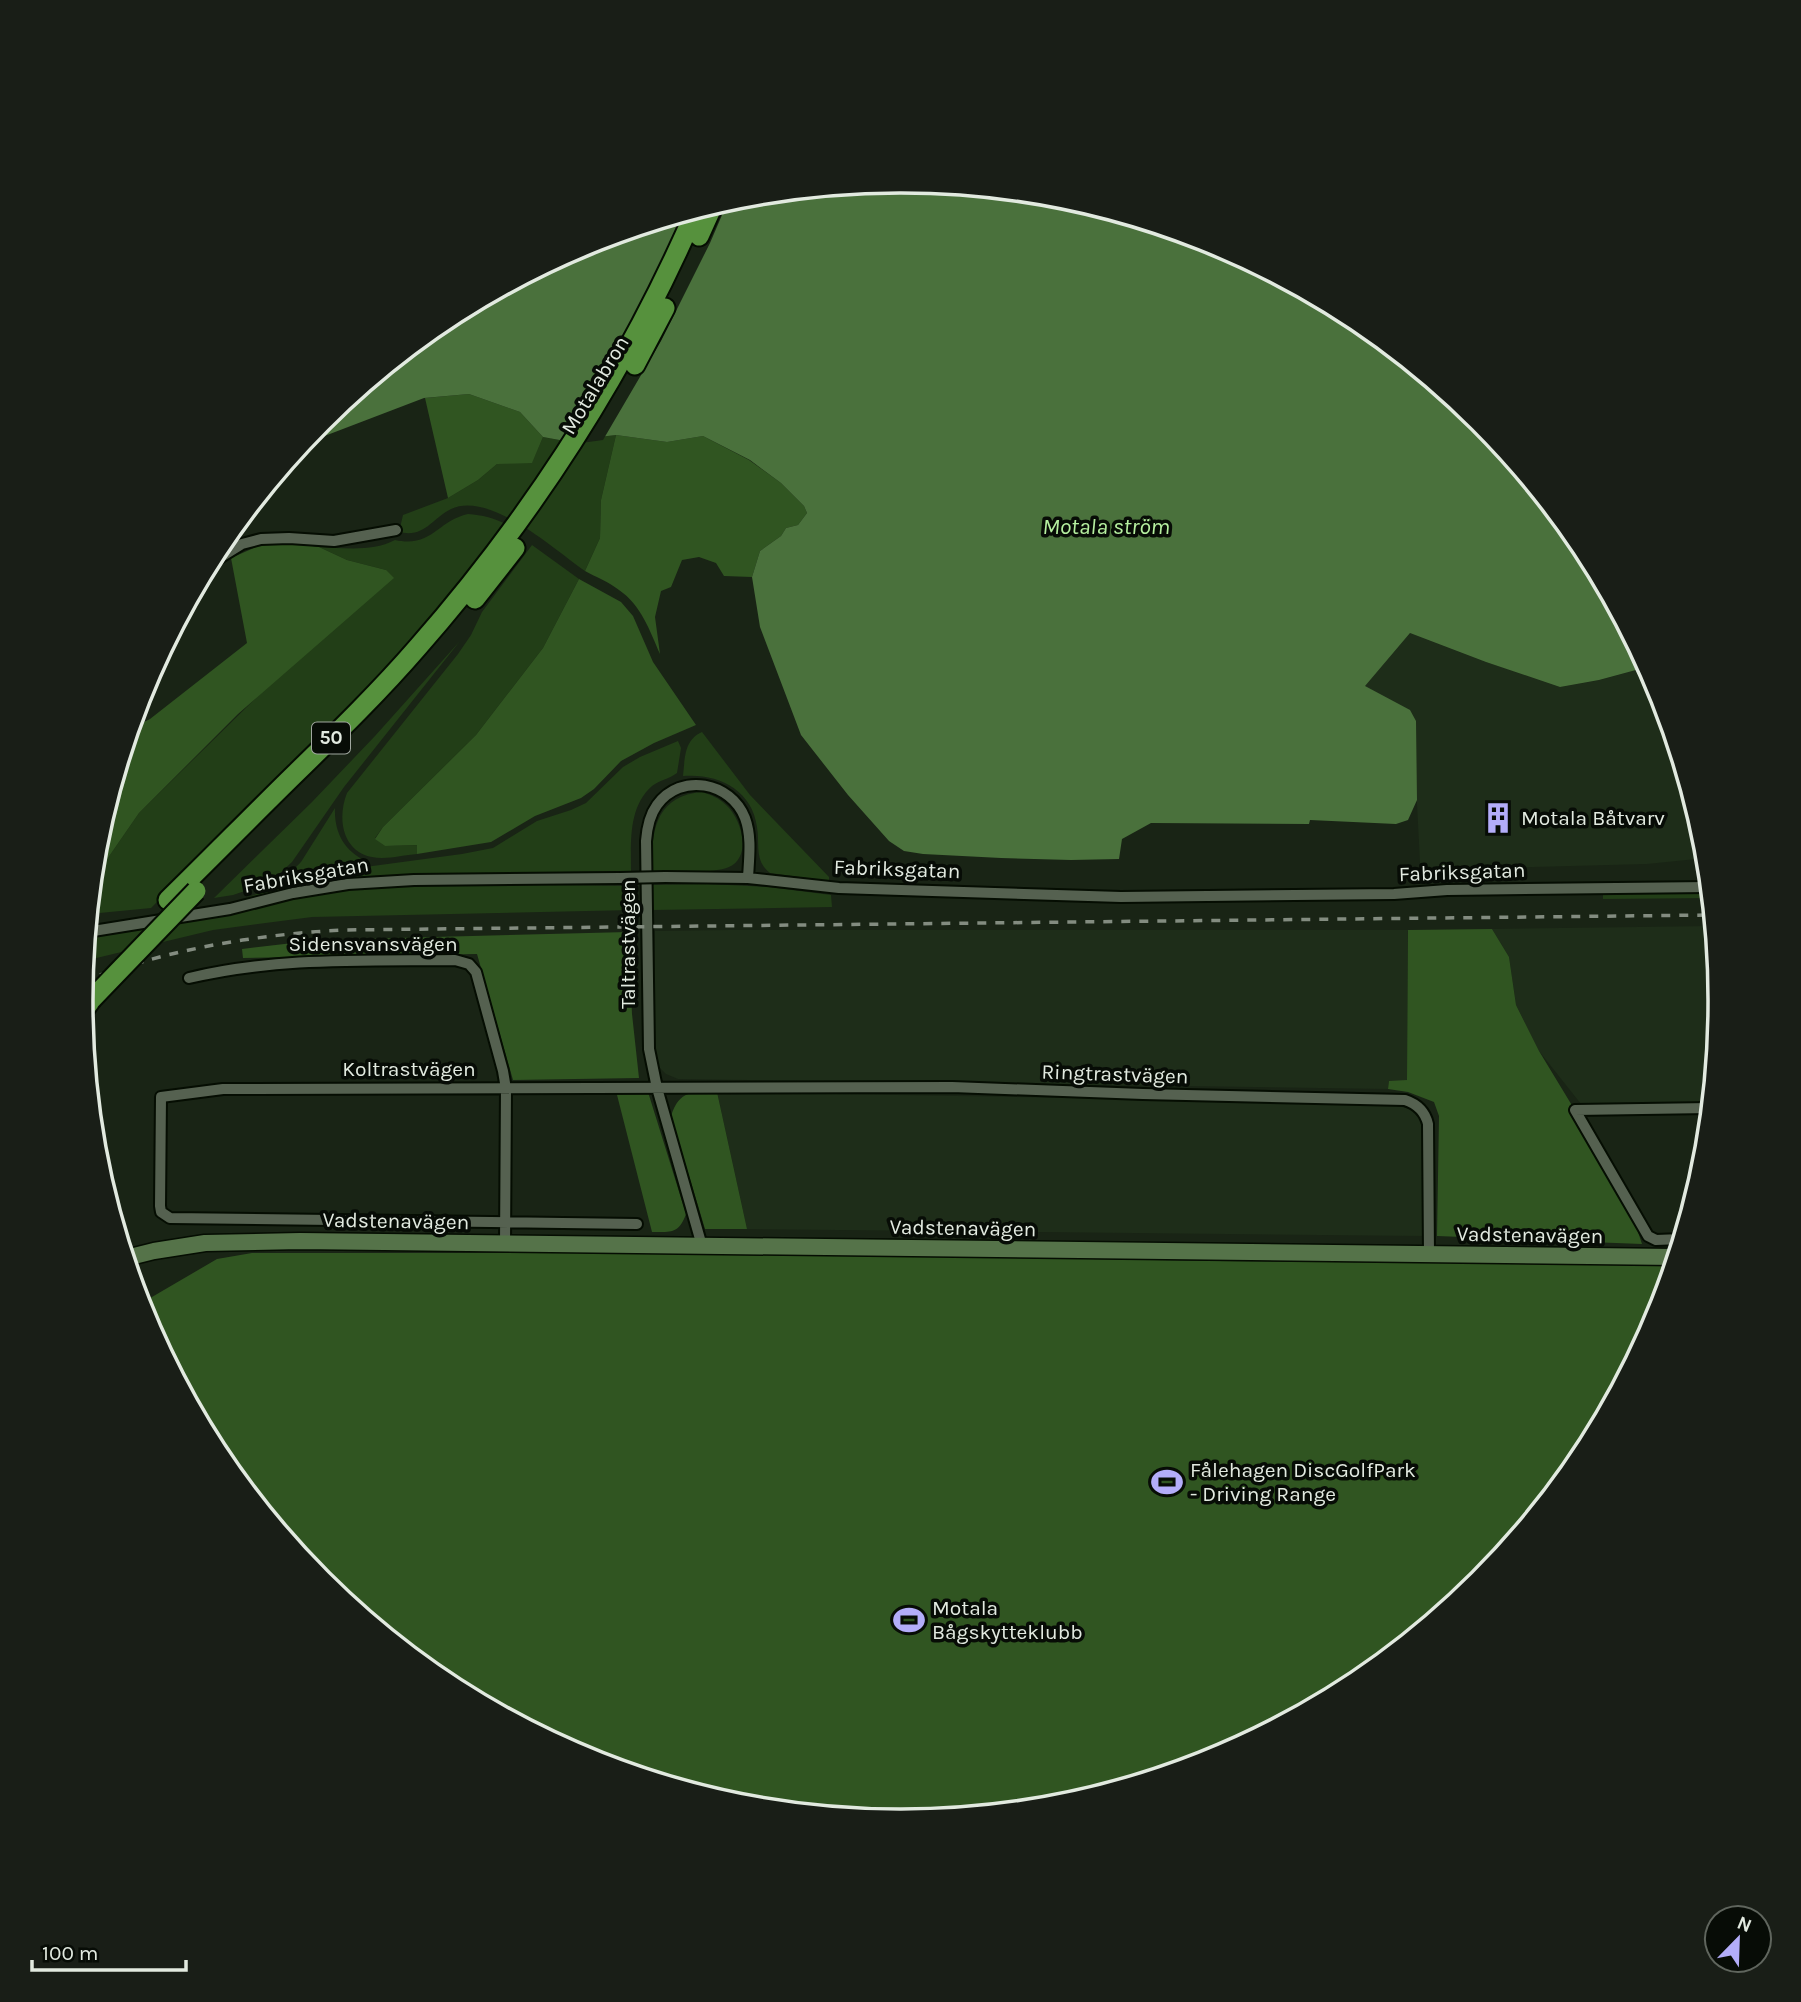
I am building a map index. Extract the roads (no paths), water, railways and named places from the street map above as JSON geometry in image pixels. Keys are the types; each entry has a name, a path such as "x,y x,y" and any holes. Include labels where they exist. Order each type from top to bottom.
{"highway":[{"name":"Motalabron","path":"490,570 570,470 631,371 677,285 708,217"},
{"name":"Motalabron","path":"490,570 619,365 691,221"},
{"name":"50","path":"93,995 396,691 435,647 490,570"},
{"name":"50","path":"93,993 169,900 386,682 490,570"}],"main road":[{"name":"Vadstenavägen","path":"134,1256 205,1243 313,1241 1666,1257"},
{"name":"Vadstenavägen","path":"137,1265 250,1243"}],"street":[{"path":"229,552 242,544 261,540 289,538 334,541 396,530"},
{"name":"Taltrastvägen","path":"702,1246 652,1068 648,1029 646,841 651,816 657,806 671,792 688,785 713,787 724,792 740,809 748,827 748,878"},
{"name":"Fabriksgatan","path":"96,931 230,909 293,893 348,884 415,880 748,878 839,888 1121,897 1700,887"},
{"name":"Sidensvansvägen","path":"189,978 269,964 331,961 463,961 469,964 475,972 506,1089 505,1244"},
{"name":"Ringtrastvägen","path":"657,1088 952,1087 1405,1100 1421,1109 1428,1124 1429,1255"},
{"name":"Koltrastvägen","path":"161,1212 161,1097 236,1089 657,1088"},
{"path":"1672,1239 1656,1240 1648,1236 1575,1110 1701,1108"},
{"name":"Vadstenavägen","path":"161,1212 170,1218 178,1219 637,1224"}],"water":[{"name":"Motala ström","path":"848,195 953,195 1058,209 1160,236 1210,255 1304,301 1392,360 1472,430 1508,468 1541,509 1600,597 1637,670 1560,687 1410,633 1365,686 1410,710 1416,721 1417,800 1408,820 1396,824 1310,820 1309,824 1151,823 1122,839 1119,859 1001,858 904,851 889,841 848,795 801,735 760,627 752,577 760,551 781,536 786,528 798,525 807,513 804,506 781,483 750,460 703,436 667,442 616,435 565,441 543,437 520,412 469,394 424,398 323,437 368,394 452,329 543,277 641,236 743,209"}],"railway":[{"path":"93,977 217,944 343,930 1703,915"}],"place":[{"name":"Motala Båtvarv","path":"1498,818"},
{"name":"Fålehagen DiscGolfPark - Driving Range","path":"1167,1482"},
{"name":"Motala Bågskytteklubb","path":"909,1620"}]}
